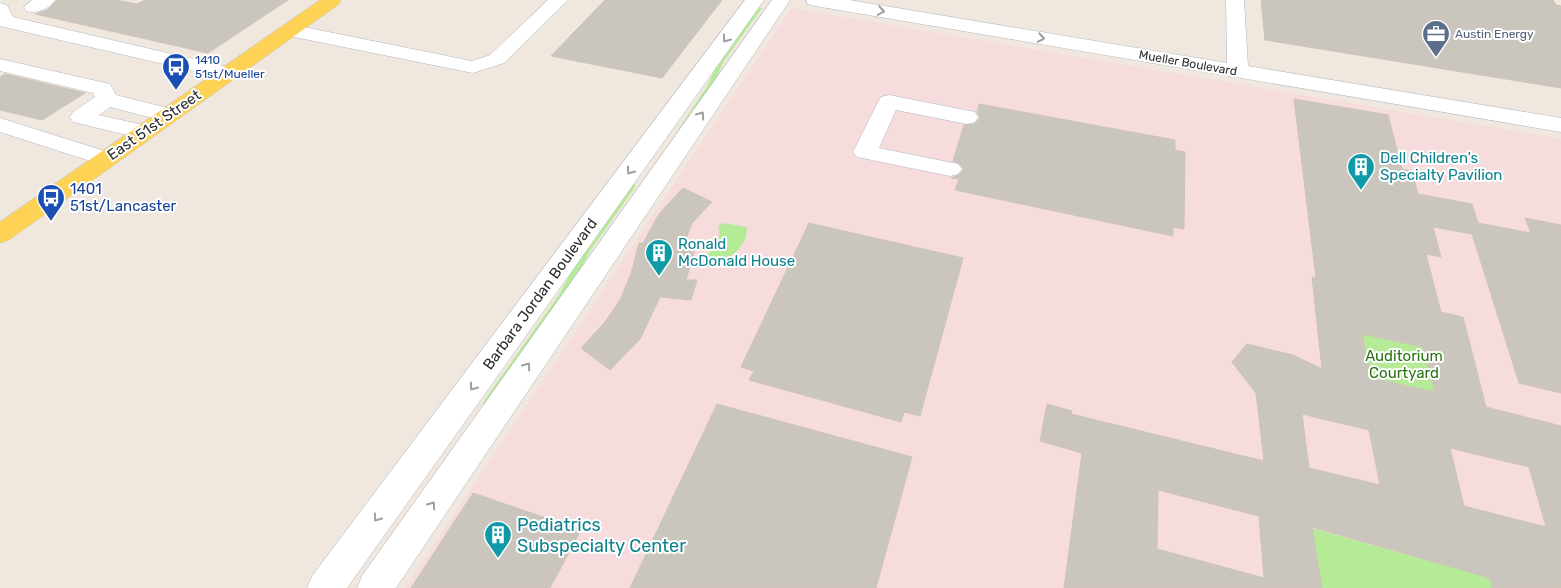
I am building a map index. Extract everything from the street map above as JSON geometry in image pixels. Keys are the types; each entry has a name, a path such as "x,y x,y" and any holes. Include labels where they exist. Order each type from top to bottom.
{"main road":[{"name":"East 51st Street","path":"0,234 332,0"}],"street":[{"path":"290,30 473,67 497,59 559,0"},
{"name":"Barbara Jordan Boulevard","path":"325,588 755,0"},
{"name":"Barbara Jordan Boulevard","path":"375,588 781,0"},
{"name":"Mueller Boulevard","path":"815,0 1561,112"},
{"name":"Mueller Boulevard","path":"898,0 1561,125"},
{"path":"1235,0 1238,64"},
{"path":"0,9 5,21 228,73"},
{"path":"0,66 102,89 108,99 168,115"},
{"path":"108,99 81,116 144,132"},
{"path":"950,169 865,152 889,102 967,117"},
{"path":"112,124 138,108"},
{"path":"0,125 106,159"}],"shaded area":[{"path":"791,8 1561,139 1561,588 405,588"}],"green space":[{"path":"759,7 762,8 724,61 715,80 673,137 706,88 718,63"},
{"path":"632,184 635,184 635,187 590,251 573,283 485,405 483,404 558,296 584,249"},
{"path":"724,223 747,227 747,234 737,251 715,266 709,264 706,255 717,242 719,235 718,226"},
{"name":"Auditorium Courtyard","path":"1362,334 1423,347 1435,392 1371,378"},
{"path":"1312,528 1490,578 1492,588 1322,588"}],"building":[{"path":"57,0 116,0 137,4 145,0 288,0 208,53 35,14 47,10"},
{"path":"605,0 722,0 662,78 551,56"},
{"path":"1261,0 1553,0 1556,5 1561,6 1561,88 1265,40"},
{"path":"5,74 85,93 42,120 0,110 0,77"},
{"path":"1294,99 1388,115 1402,169 1412,171 1418,194 1472,204 1478,223 1531,233 1525,218 1561,225 1561,393 1519,383 1472,234 1433,227 1441,257 1426,254 1441,312 1463,317 1486,407 1561,426 1561,588 1492,588 1490,578 1312,527 1322,588 1064,588 1082,453 1040,441 1047,404 1072,411 1071,414 1264,461 1256,393 1232,362 1247,344 1293,355 1322,369 1312,277 1316,278","holes":["1362,334 1423,347 1435,392 1371,378","1302,414 1369,430 1380,485 1309,468","1450,448 1529,467 1546,527 1464,506","1158,490 1259,516 1264,578 1157,549"]},
{"path":"979,104 1175,140 1175,150 1185,152 1184,229 1173,227 1173,236 955,190 959,179 951,178 959,175 964,169 959,163 953,161 964,125 975,124 980,118 977,112"},
{"name":"Ronald McDonald House","path":"683,188 712,202 692,223 683,247 695,249 686,280 697,280 691,300 660,297 640,339 610,370 581,348 605,322 620,300 631,274 639,243 643,243 659,214"},
{"path":"809,223 963,258 920,416 904,412 901,422 749,380 754,371 741,367"},
{"path":"717,404 912,457 876,588 630,588"},
{"name":"Pediatrics Subspecialty Center","path":"473,493 581,530 550,588 411,588"}],"place":[{"name":"Austin Energy","path":"1436,58"},
{"name":"1410 51st/Mueller","path":"176,91"},
{"name":"Dell Children's Specialty Pavilion","path":"1361,191"},
{"name":"1401 51st/Lancaster","path":"51,222"},
{"name":"Ronald McDonald House","path":"659,277"},
{"name":"Pediatrics Subspecialty Center","path":"498,559"}]}
